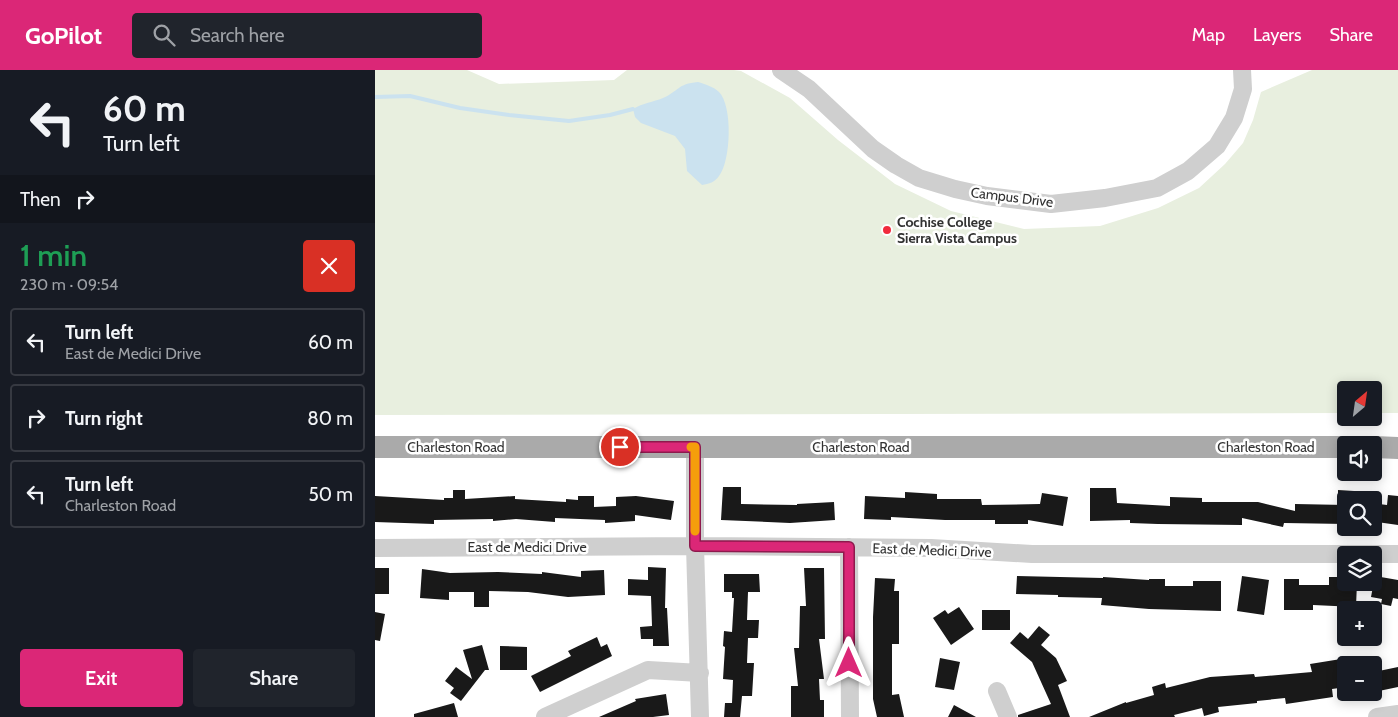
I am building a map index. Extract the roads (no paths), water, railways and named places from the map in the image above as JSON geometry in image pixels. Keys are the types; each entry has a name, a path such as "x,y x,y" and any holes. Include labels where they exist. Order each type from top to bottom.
{"main road":[{"name":"Charleston Road","path":"375,447 1337,447"},
{"path":"1382,448 1398,448"}],"street":[{"name":"Campus Drive","path":"781,70 809,89 873,149 919,178 987,196 1051,204 1105,198 1157,188 1188,171 1217,146 1234,118 1243,89 1242,70"},
{"path":"695,447 695,546 700,717"},
{"name":"East de Medici Drive","path":"375,548 695,546 931,548 1032,554 1398,554"},
{"path":"849,547 850,717"},
{"path":"545,717 647,670 700,674"},
{"path":"997,691 1008,717"},
{"path":"1377,717 1398,714"}],"water":[{"path":"698,82 712,87 724,99 727,109 729,134 723,169 716,180 702,185 687,171 685,149 675,136 641,123 635,117 633,109 663,98 686,84"}],"waterway":[{"path":"375,97 410,96 460,108 569,121 610,115 633,109"}],"place":[{"name":"Cochise College Sierra Vista Campus","path":"887,230"}]}
